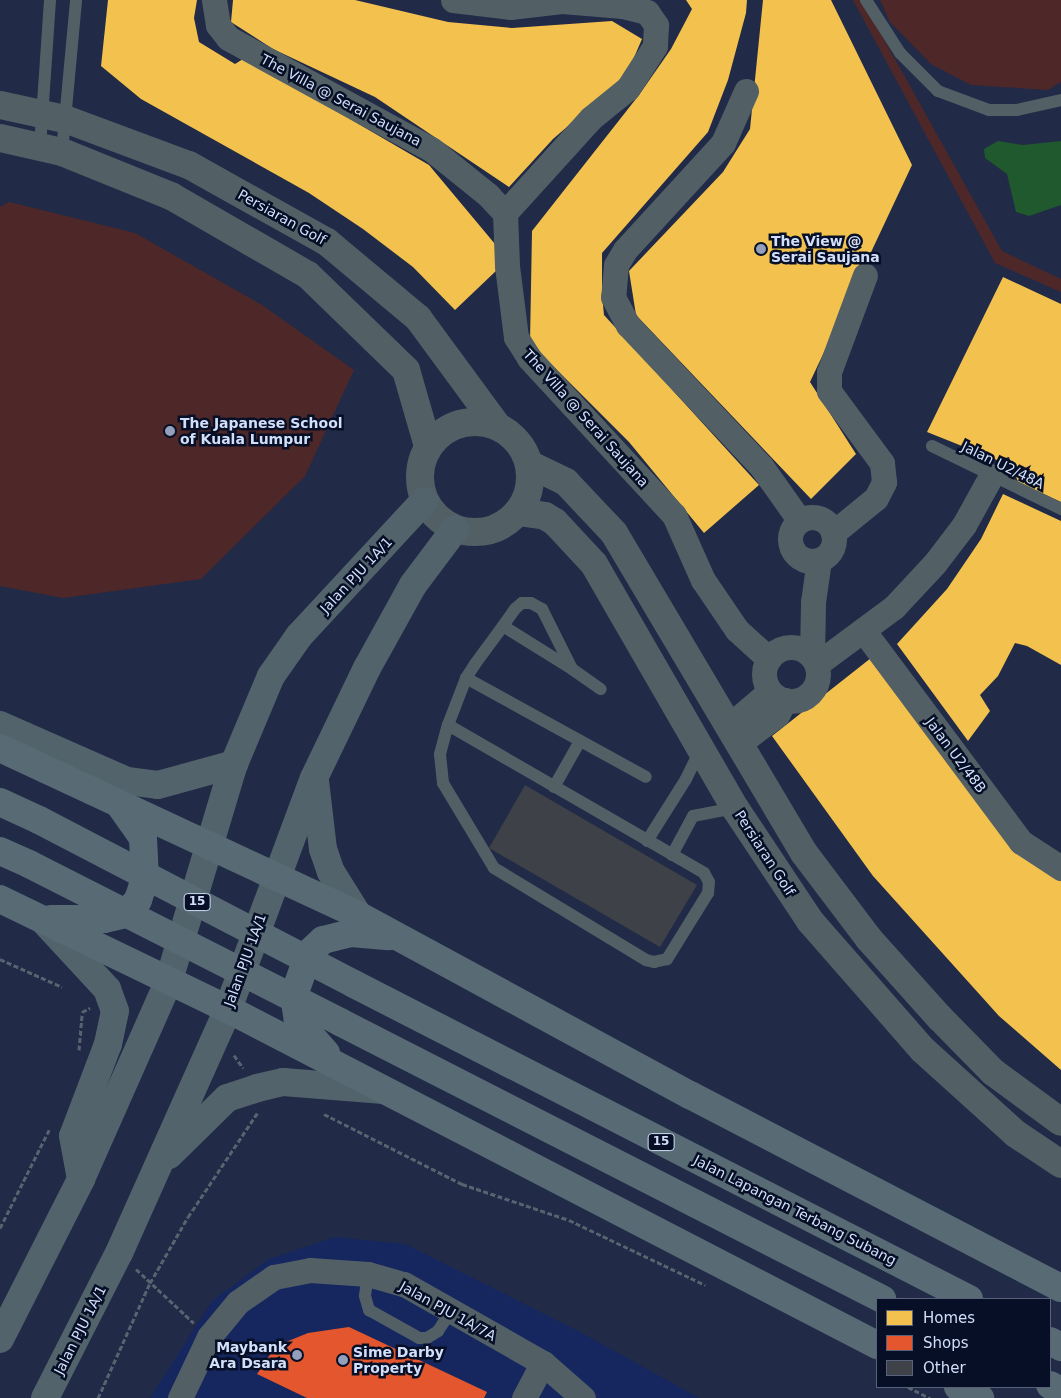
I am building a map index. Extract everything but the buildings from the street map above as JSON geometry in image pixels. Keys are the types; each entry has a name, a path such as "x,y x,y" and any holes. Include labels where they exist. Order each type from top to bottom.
{"main road":[{"name":"Jalan PJU 1A/1","path":"0,1338 81,1179 169,980 208,845 234,764 271,676 299,636 424,501"},
{"name":"Jalan PJU 1A/1","path":"45,1398 119,1253 223,1021 314,778 367,668 394,618 413,585 454,529"},
{"path":"0,724 127,782 158,785 187,780 234,764"},
{"path":"0,748 358,915 690,1095 1061,1288"},
{"path":"314,778 324,849 331,872 358,915"},
{"name":"Jalan Lapangan Terbang Subang","path":"0,802 39,820 354,984 967,1298"},
{"path":"42,919 104,919 125,914 138,900 146,879 143,838 118,803"},
{"path":"0,851 29,864 880,1298"},
{"path":"0,899 169,980 223,1021 339,1067 876,1344"},
{"path":"42,919 107,989 115,1011 108,1044 73,1136 81,1179"},
{"path":"339,1067 298,1021 294,994 300,972 309,953 323,940 351,933 399,937"},
{"path":"157,1166 228,1098 257,1088 284,1082 384,1090"},
{"path":"960,1388 980,1398"}],"street":[{"name":"The Villa @ Serai Saujana","path":"214,0 218,25 228,38 432,149 488,195 505,213 507,266 516,337 529,358 674,515 703,580 737,630 768,659"},
{"path":"453,0 510,7 562,1 623,6 647,12 656,25 655,46 628,88 591,118 505,213"},
{"path":"746,91 723,142 625,250 616,265 614,297 628,325 761,466 800,521"},
{"name":"Persiaran Golf","path":"0,104 54,116 189,165 327,242 418,318 498,427"},
{"path":"0,138 51,150 172,196 308,275 406,370 428,446"},
{"path":"800,521 790,539 794,552 812,560 830,553 833,533 876,498 884,482 882,463 830,391 829,372 865,275"},
{"path":"483,422 498,427 523,448 529,464 529,489 518,512 505,524 489,531 472,533 454,529 432,513 424,501 419,483 420,464 428,446 452,426 483,422"},
{"path":"529,464 566,482 614,533 804,853 869,939 940,1018 993,1072 1061,1122"},
{"path":"812,560 808,656 814,689 801,699 777,695 764,675 768,659 781,649 808,656 863,630 894,607 935,563 964,525 990,476"},
{"name":"Persiaran Golf","path":"518,512 545,516 556,522 594,564 735,808 810,921 923,1050 1016,1134 1061,1164"},
{"path":"800,521 820,519 833,533"},
{"name":"Jalan U2/48B","path":"863,630 1021,842 1061,868"},
{"path":"733,736 777,695"},
{"path":"923,1050 931,1045 940,1018"},
{"name":"Jalan PJU 1A/7A","path":"180,1398 209,1337 238,1302 274,1277 310,1270 368,1274 404,1284 543,1363 583,1398"},
{"path":"524,1398 543,1363"}],"lane":[{"path":"50,0 54,116 51,150"},
{"path":"51,150 54,116 76,0"},
{"path":"866,0 900,53 938,92 989,110 1017,110 1061,100"},
{"name":"Jalan U2/48A","path":"932,446 990,476 1061,509"},
{"path":"448,725 647,841 704,872 709,888 673,952 667,959 654,962 494,868 443,784 440,754 448,725 466,678 502,626 522,604 532,603 542,609 572,669"},
{"path":"502,626 601,688"},
{"path":"466,678 646,778"},
{"path":"554,787 580,741"},
{"path":"647,841 686,779 701,747"},
{"path":"672,854 693,816 735,808"},
{"path":"368,1274 365,1296 369,1310 419,1338 427,1338 438,1330 452,1311"}],"path":[{"path":"0,959 62,987"},
{"path":"78,1054 82,1012"},
{"path":"98,1398 150,1283 188,1217 257,1118 261,1103 257,1088 223,1021"},
{"path":"324,1114 462,1184 569,1220 714,1290"},
{"path":"0,1228 51,1127"},
{"path":"119,1253 209,1337"},
{"path":"910,1388 930,1398"}],"shaded area":[{"path":"853,0 862,0 1002,251 1061,279 1061,292 995,263"},
{"path":"880,0 1061,0 1061,82 1048,90 971,85 931,64 890,22"},
{"path":"998,141 1023,145 1061,141 1061,205 1029,216 1016,212 1007,174 985,158 984,149"},
{"name":"The Japanese School of Kuala Lumpur","path":"9,202 135,233 262,305 354,370 305,476 201,579 63,598 0,586 0,207"},
{"path":"335,1237 405,1244 582,1333 699,1398 150,1398 212,1301 269,1259"}],"place":[{"name":"The View @ Serai Saujana","path":"761,249"},
{"name":"The Japanese School of Kuala Lumpur","path":"170,431"},
{"name":"Maybank Ara Dsara","path":"297,1355"},
{"name":"Sime Darby Property","path":"343,1360"}]}
